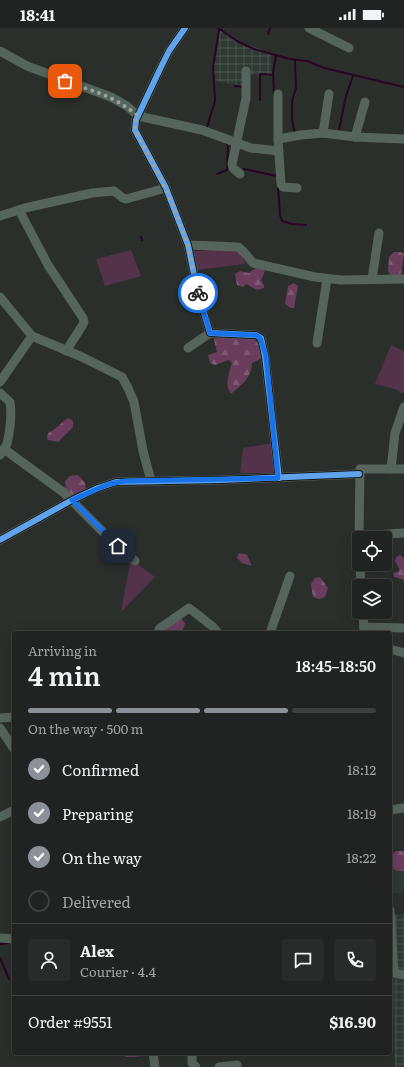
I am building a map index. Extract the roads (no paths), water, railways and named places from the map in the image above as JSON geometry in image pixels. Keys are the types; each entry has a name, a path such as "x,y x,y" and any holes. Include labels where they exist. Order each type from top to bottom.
{"street":[{"path":"184,28 169,52 135,125 137,135 166,188 188,246 197,289 210,333"},
{"path":"309,28 349,48"},
{"path":"0,51 27,66 111,97 127,106 138,116 202,130 251,148 279,150"},
{"path":"240,174 233,168 233,159 246,98 246,71"},
{"path":"278,94 278,139 281,184 285,187 297,188"},
{"path":"323,133 329,94"},
{"path":"355,137 366,102"},
{"path":"278,139 323,133 355,137 369,135 404,139"},
{"path":"0,216 19,210 108,191 114,191 122,198 126,199 166,188"},
{"path":"19,210 48,265 83,318 84,322 82,326 66,351"},
{"path":"372,279 379,234"},
{"path":"188,246 238,247 254,263 327,279 404,279"},
{"path":"317,343 327,279"},
{"path":"0,296 32,336 82,357 122,377 134,402 143,451 151,481"},
{"path":"188,348 210,333 256,335 260,338 266,356 269,378 278,478"},
{"path":"0,382 32,336"},
{"path":"0,394 7,399 10,404 8,433 6,445 2,452 52,484 72,500 112,541 135,561"},
{"path":"391,469 395,433 404,407"},
{"path":"359,531 360,468 404,469"},
{"path":"0,540 72,500 109,484 125,481 278,478 359,474"},
{"path":"392,534 404,533"},
{"path":"271,631 290,576"},
{"path":"159,629 190,608 216,631"},
{"path":"363,619 364,630 404,628"},
{"path":"392,650 404,653"},
{"path":"0,718 12,717"},
{"path":"0,728 12,746"},
{"path":"392,810 404,808"},
{"path":"0,817 12,811"},
{"path":"0,938 12,939"},
{"path":"392,972 404,975"},
{"path":"153,1055 155,1067"},
{"path":"192,1055 192,1062 196,1067"},
{"path":"219,1067 237,1065 237,1067"}],"waterway":[{"path":"218,28 237,41 254,49 290,59 307,61 324,68 404,87"},
{"path":"268,34 270,28"},
{"path":"207,127 215,101 213,67 219,30"},
{"path":"274,95 273,72 276,56"},
{"path":"295,60 296,88 292,101 292,120 295,134"},
{"path":"260,100 260,74 273,75"},
{"path":"339,130 346,96 353,76"},
{"path":"235,86 243,87"},
{"path":"217,174 227,170 228,146 226,143"},
{"path":"244,169 277,176"},
{"path":"278,186 280,215 282,221 292,224 306,225"},
{"path":"0,944 9,943"},
{"path":"0,958 9,979"}]}
